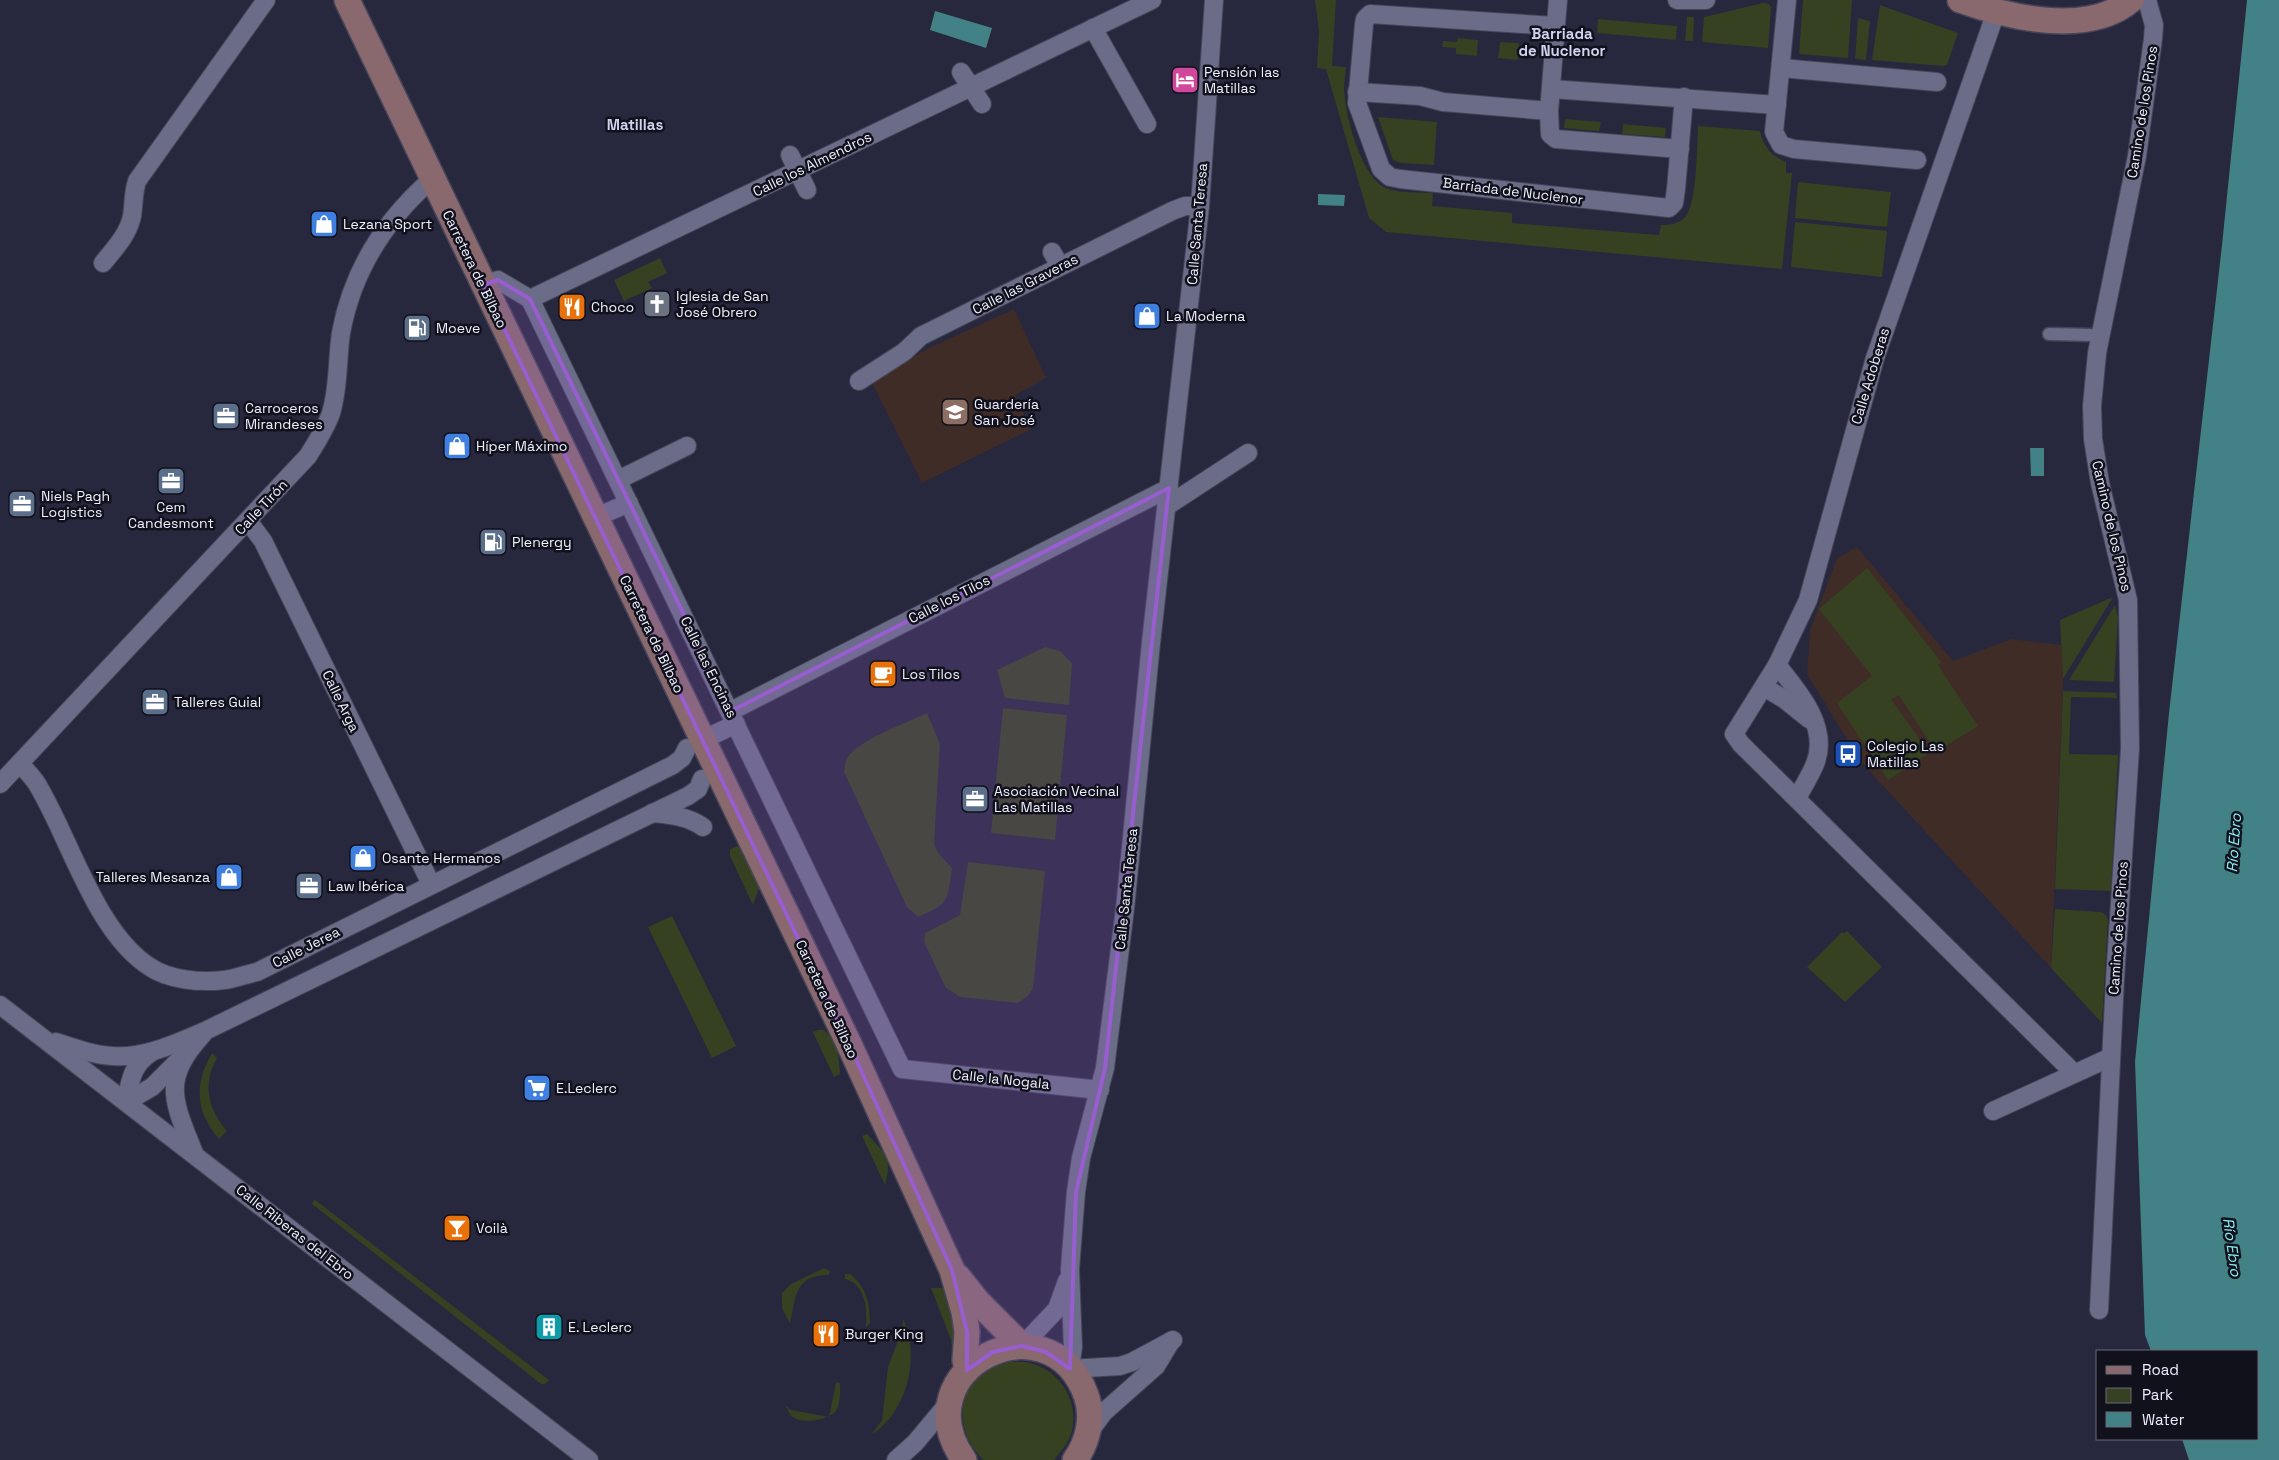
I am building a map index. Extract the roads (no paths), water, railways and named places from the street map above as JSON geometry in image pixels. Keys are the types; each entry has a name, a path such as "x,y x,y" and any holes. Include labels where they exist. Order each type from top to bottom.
{"main road":[{"name":"Carretera de Bilbao","path":"347,0 432,180 491,283 695,744 844,1035 952,1270"},
{"path":"1960,0 1996,12 2033,20 2076,20 2106,13 2131,0"},
{"path":"952,1270 978,1302 1022,1346"},
{"path":"952,1270 966,1325 967,1370"},
{"path":"964,1460 953,1440 950,1427 951,1400 960,1379 967,1370 993,1352 1022,1346 1046,1352 1059,1359 1078,1378 1087,1400 1089,1424 1087,1435 1074,1460"}],"street":[{"path":"103,263 126,235 132,215 133,194 137,181 266,0"},
{"name":"Calle los Almendros","path":"530,299 793,163 972,86 1152,0"},
{"name":"Calle Santa Teresa","path":"1070,1369 1073,1347 1070,1269 1076,1192 1081,1158 1105,1068 1126,894 1151,643 1200,206 1214,0"},
{"path":"1558,0 1549,111 1549,131 1554,138 1680,149"},
{"path":"1677,0 1706,0"},
{"path":"1787,0 1774,132 1781,144 1788,147 1916,160"},
{"name":"Camino de los Pinos","path":"2099,1310 2111,1057 2130,749 2128,600 2100,483 2093,439 2092,406 2097,353 2137,156 2154,39 2154,25 2147,0"},
{"name":"Calle Adoberas","path":"1797,798 1741,744 1734,734 1777,665 1808,600 1875,358 1996,12"},
{"name":"Barriada de Nuclenor","path":"1555,26 1370,14 1365,19 1364,24 1357,103 1361,119 1381,168 1390,177 1400,179 1670,208 1674,204 1684,98"},
{"path":"1093,28 1147,124"},
{"path":"1781,68 1938,82"},
{"path":"961,72 972,86 982,104"},
{"path":"1551,89 1777,105"},
{"path":"1357,92 1420,96 1443,102 1549,111"},
{"path":"793,163 806,190"},
{"name":"Calle Tirón","path":"0,784 308,456 331,413 341,333 349,302 366,260 402,207 432,180"},
{"name":"Calle las Graveras","path":"859,381 904,352 921,336 1056,259 1185,206 1200,206"},
{"path":"491,283 530,299"},
{"name":"Calle las Encinas","path":"530,299 902,1069"},
{"path":"2049,334 2091,335"},
{"path":"618,480 687,446"},
{"path":"1167,506 1248,453"},
{"name":"Calle los Tilos","path":"695,744 734,718 1169,488"},
{"path":"596,517 629,503"},
{"name":"Calle Arga","path":"248,521 263,541 430,884"},
{"path":"1777,665 1804,701 1817,726 1819,741 1816,762 1797,798 2074,1073"},
{"path":"1764,687 1784,699 1817,726"},
{"name":"Calle Jerea","path":"20,763 36,782 110,927 138,958 151,968 170,976 198,980 224,980 257,972 430,884 673,766 695,744"},
{"path":"43,1038 88,1052 112,1056 138,1055 205,1031 688,796 698,788 702,779"},
{"path":"652,813 680,816 695,821 703,827"},
{"name":"Calle Riberas del Ebro","path":"0,1005 588,1460"},
{"path":"126,1102 152,1087 205,1031"},
{"path":"126,1102 131,1077 136,1066 144,1057 161,1047"},
{"path":"186,1053 177,1070 176,1100 178,1112 194,1154"},
{"path":"1994,1111 2111,1057"},
{"name":"Calle la Nogala","path":"902,1069 1100,1090"},
{"name":"Calle Santa Teresa","path":"1022,1346 1056,1309 1070,1269"},
{"path":"1070,1369 1120,1366 1132,1362 1172,1340 1156,1366 1104,1412 1087,1435"},
{"path":"896,1460 915,1443 951,1400"}],"water":[{"name":"Río Ebro","path":"2247,0 2279,0 2279,1460 2189,1460 2182,1440 2259,1440 2259,1350 2151,1350 2145,1335 2135,1062 2169,713 2222,245"},
{"path":"935,11 992,28 986,48 930,30"},
{"path":"1318,194 1345,195 1344,206 1318,205"},
{"path":"2030,448 2044,448 2044,476 2031,476"}],"place":[{"name":"Pensión las Matillas","path":"1185,80"},
{"name":"Lezana Sport","path":"324,224"},
{"name":"Iglesia de San José Obrero","path":"657,304"},
{"name":"Choco","path":"572,307"},
{"name":"La Moderna","path":"1147,316"},
{"name":"Moeve","path":"417,328"},
{"name":"Guardería San José","path":"955,412"},
{"name":"Carroceros Mirandeses","path":"226,416"},
{"name":"Híper Máximo","path":"457,446"},
{"name":"Cem Candesmont","path":"171,481"},
{"name":"Niels Pagh Logistics","path":"22,504"},
{"name":"Plenergy","path":"493,542"},
{"name":"Los Tilos","path":"883,674"},
{"name":"Talleres Guial","path":"155,702"},
{"name":"Colegio Las Matillas","path":"1848,754"},
{"name":"Asociación Vecinal Las Matillas","path":"975,799"},
{"name":"Osante Hermanos","path":"363,858"},
{"name":"Talleres Mesanza","path":"229,877"},
{"name":"Law Ibérica","path":"309,886"},
{"name":"E.Leclerc","path":"537,1088"},
{"name":"Voilà","path":"457,1228"},
{"name":"E. Leclerc","path":"549,1327"},
{"name":"Burger King","path":"826,1334"}],"district":[{"name":"Barriada de Nuclenor","path":"1562,42"},
{"name":"Matillas","path":"635,125"}]}
